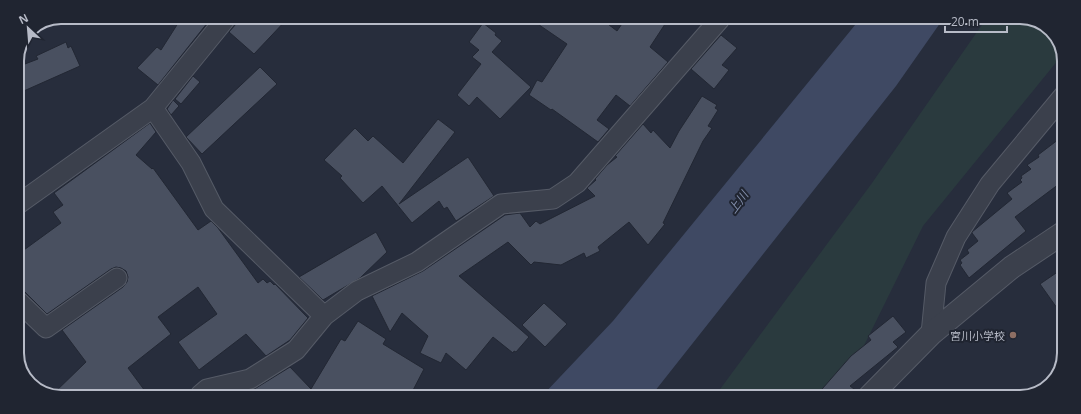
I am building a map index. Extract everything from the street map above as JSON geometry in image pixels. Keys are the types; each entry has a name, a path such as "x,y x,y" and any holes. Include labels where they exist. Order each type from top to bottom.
{"street":[{"path":"24,200 153,108 221,24"},
{"path":"206,390 250,380 296,350 324,316 357,291 417,262 501,204 553,199 577,183 716,24"},
{"path":"931,334 936,283 956,237 990,184 1057,103"},
{"path":"153,108 191,164 214,209 324,316"},
{"path":"876,390 931,334 1012,267 1057,237"},
{"path":"24,307 46,328 117,278"}],"shaded area":[{"path":"983,24 1028,25 1039,29 1049,38 1055,49 1057,61 923,226 851,372 832,390 719,390 872,183"}],"water":[{"name":"上川","path":"856,24 939,24 896,86 656,390 548,390 613,321"}],"building":[{"path":"178,24 206,24 158,85 137,68 157,47 161,50"},
{"path":"236,24 282,24 254,54 229,32"},
{"path":"482,24 484,24 496,33 495,35 502,41 492,52 531,87 500,119 477,97 469,106 457,95 481,64 472,57 479,50 469,42"},
{"path":"538,24 608,24 617,31 622,24 665,24 650,47 668,62 630,106 616,95 597,120 609,129 598,142 552,109 551,110 529,95 537,80 542,82 567,44"},
{"path":"721,35 737,48 722,65 729,70 714,89 691,69"},
{"path":"66,42 68,48 71,46 80,66 24,91 24,64 38,59 36,56"},
{"path":"260,67 277,84 202,154 186,137"},
{"path":"193,76 200,82 181,104 175,99"},
{"path":"702,96 717,105 715,108 718,110 708,126 712,128 703,141 663,223 665,224 648,245 629,222 598,247 600,251 586,258 584,253 561,265 534,262 531,265 508,242 459,276 529,337 516,352 514,351 513,353 493,337 466,370 446,353 441,363 420,353 428,336 402,313 390,332 372,296 423,271 505,215 520,213 530,227 536,221 540,224 595,196 587,188 596,180 595,179 607,165 617,157 615,156 643,124 651,133 653,130 670,148 679,131"},
{"path":"173,100 179,106 171,115 167,109"},
{"path":"438,119 455,132 399,204 468,157 494,196 456,221 447,207 444,209 439,201 412,223 382,186 363,203 340,178 342,176 324,160 355,128 368,141 373,136 403,163"},
{"path":"150,123 156,132 136,155 152,169 153,168 198,230 211,221 218,228 258,283 263,279 267,283 270,281 274,285 275,284 308,318 290,340 266,356 246,334 199,370 178,342 217,314 198,287 158,317 171,334 128,368 144,390 57,390 86,362 62,330 123,287 127,282 128,277 126,271 121,268 116,267 111,269 47,314 24,292 24,250 61,223 53,212 63,205 54,193"},
{"path":"1057,141 1057,186 1015,217 1026,231 969,278 960,265 962,263 960,260 969,253 967,250 978,241 972,232 1012,199 1007,193 1022,182 1020,180 1022,178 1021,176 1031,169 1027,165 1039,157 1038,155"},
{"path":"376,232 387,252 360,278 323,300 299,277"},
{"path":"1057,272 1057,308 1040,284"},
{"path":"544,303 567,324 545,347 522,325"},
{"path":"893,316 906,332 893,342 898,347 850,386 855,390 821,390 851,356 871,340 868,336"},
{"path":"358,321 386,339 383,344 424,369 413,390 251,390 290,367 311,389 341,339 345,341"}],"place":[{"name":"宮川小学校","path":"1013,335"}]}
